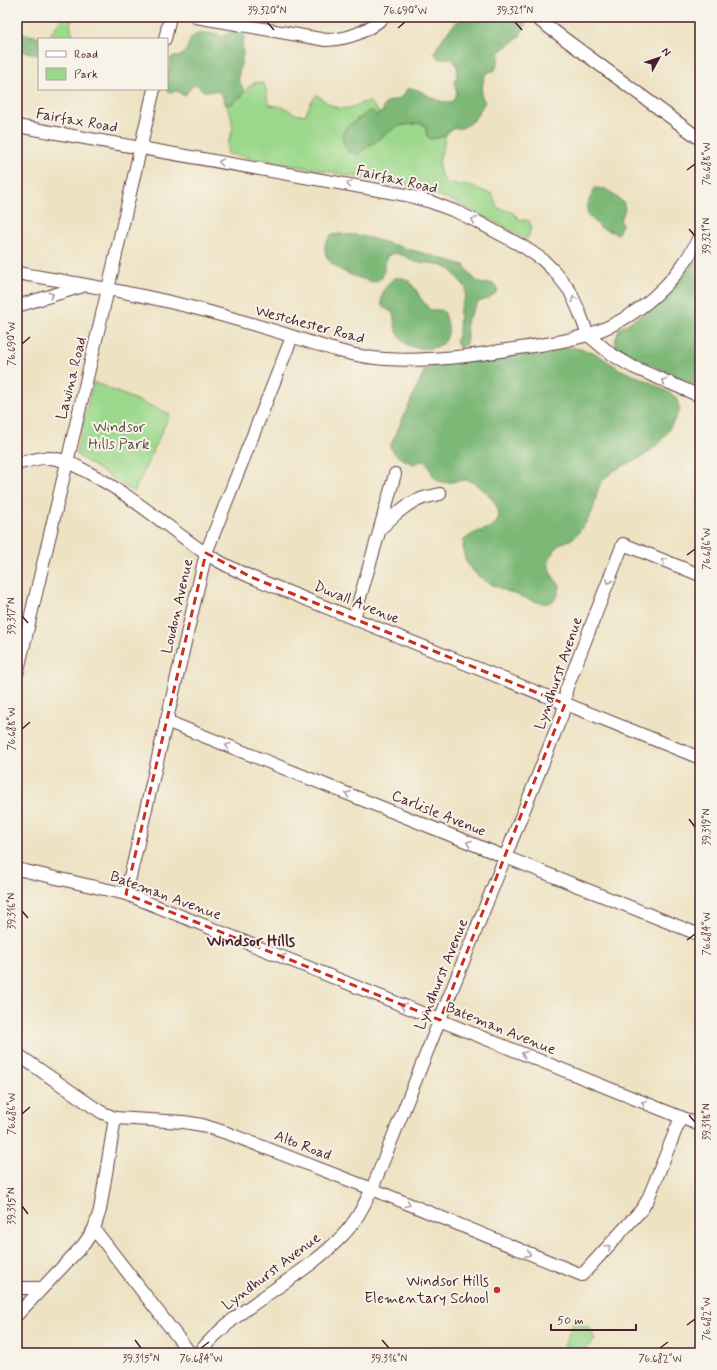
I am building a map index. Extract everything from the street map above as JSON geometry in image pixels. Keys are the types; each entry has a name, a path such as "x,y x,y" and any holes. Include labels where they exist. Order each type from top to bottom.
{"street":[{"path":"165,38 170,17"},
{"path":"196,17 326,40 341,40 355,35 366,30 384,17"},
{"path":"535,17 700,139"},
{"name":"Lawina Road","path":"17,674 21,644 108,290 154,90"},
{"name":"Fairfax Road","path":"17,126 406,195 432,202 478,222 524,247 543,260 556,272 570,291 588,335 611,354 633,367 700,396"},
{"name":"Westchester Road","path":"17,273 174,303 319,346 349,353 384,359 420,360 454,358 567,340 588,335 613,325 637,310 658,293 673,278 686,260 700,235"},
{"path":"17,306 85,285"},
{"name":"Loudon Avenue","path":"126,894 206,553 292,337"},
{"name":"Duvall Avenue","path":"17,464 40,458 67,461 100,479 135,501 206,553 251,577 700,758"},
{"path":"354,618 395,474"},
{"path":"380,529 409,504 423,498 440,494"},
{"name":"Lyndhurst Avenue","path":"199,1353 227,1324 311,1264 343,1235 355,1220 372,1189 565,704 566,690 623,544 700,575"},
{"name":"Carlisle Avenue","path":"166,721 700,935"},
{"name":"Bateman Avenue","path":"17,869 126,894 700,1125"},
{"name":"Alto Road","path":"17,1054 101,1112 115,1118 184,1122 227,1132 372,1189 582,1275 642,1209 648,1199 680,1117"},
{"path":"17,1315 84,1244 94,1229 100,1210 115,1118"},
{"path":"94,1229 190,1353"},
{"path":"17,1288 42,1288"}],"highlighted area":[{"path":"206,553 251,577 565,704 440,1020 126,894"}],"green space":[{"path":"63,17 77,17 71,21 71,29 75,38 52,38 50,35"},
{"path":"465,17 519,17 526,25 519,37 500,52 495,70 487,73 484,77 481,95 485,102 474,120 462,128 455,128 449,131 445,136 431,139 427,136 425,126 421,123 397,126 358,154 348,152 342,137 347,128 367,112 372,111 377,115 383,111 383,107 387,102 397,99 404,94 407,89 418,90 440,101 453,101 457,93 454,83 458,73 456,64 451,58 439,59 434,53 451,28"},
{"path":"235,30 241,31 245,37 242,43 243,54 238,78 244,91 242,96 230,105 225,103 221,93 216,91 203,91 197,85 193,85 185,95 182,95 178,91 170,92 167,90 168,72 171,58 174,56 178,57 184,53 190,40 198,34 218,34 220,37"},
{"path":"17,32 44,38 38,38 38,55 17,50"},
{"path":"259,82 264,84 270,105 283,107 298,115 306,114 311,102 317,95 337,108 347,108 370,102 379,113 377,115 367,112 363,116 356,119 358,154 397,126 421,123 425,126 427,136 431,139 445,136 439,164 441,175 445,182 469,186 492,194 498,208 512,212 519,219 529,221 531,227 528,238 524,238 484,216 446,198 410,186 227,154 228,143 233,129 231,115 225,103 230,105 242,96 244,91 254,83"},
{"path":"595,188 606,189 623,202 625,208 620,219 622,224 618,234 601,228 588,215 587,209 589,200"},
{"path":"340,234 370,238 464,265 472,277 478,282 484,284 491,283 495,285 498,291 488,299 478,302 466,322 466,343 463,347 459,348 456,341 459,332 460,309 465,297 466,288 451,270 443,266 430,263 415,262 405,256 395,253 387,256 382,278 374,282 359,278 342,271 335,266 326,254 325,246 331,235"},
{"path":"700,249 700,387 618,350 615,341 619,329 663,301 693,263"},
{"path":"394,278 403,278 408,280 430,310 441,310 445,313 448,325 448,334 445,342 441,345 430,348 418,348 407,344 400,337 395,327 393,313 382,306 381,302 382,294"},
{"path":"564,347 593,352 621,370 648,381 673,395 677,400 680,410 665,435 651,451 616,470 603,480 598,489 592,512 585,524 573,538 562,543 556,548 549,561 550,571 560,585 555,599 544,603 531,600 492,584 473,571 467,562 464,552 464,540 475,533 494,525 498,519 496,505 485,491 479,486 466,480 449,482 439,481 435,478 427,463 420,462 414,464 400,458 390,447 426,367"},
{"name":"Windsor Hills Park","path":"93,382 170,414 134,492 78,456 76,452"},
{"path":"574,1321 590,1328 595,1340 581,1353 568,1353 562,1351"}],"place":[{"name":"Windsor Hills Elementary School","path":"497,1290"}],"district":[{"name":"Windsor Hills","path":"251,940"}]}
